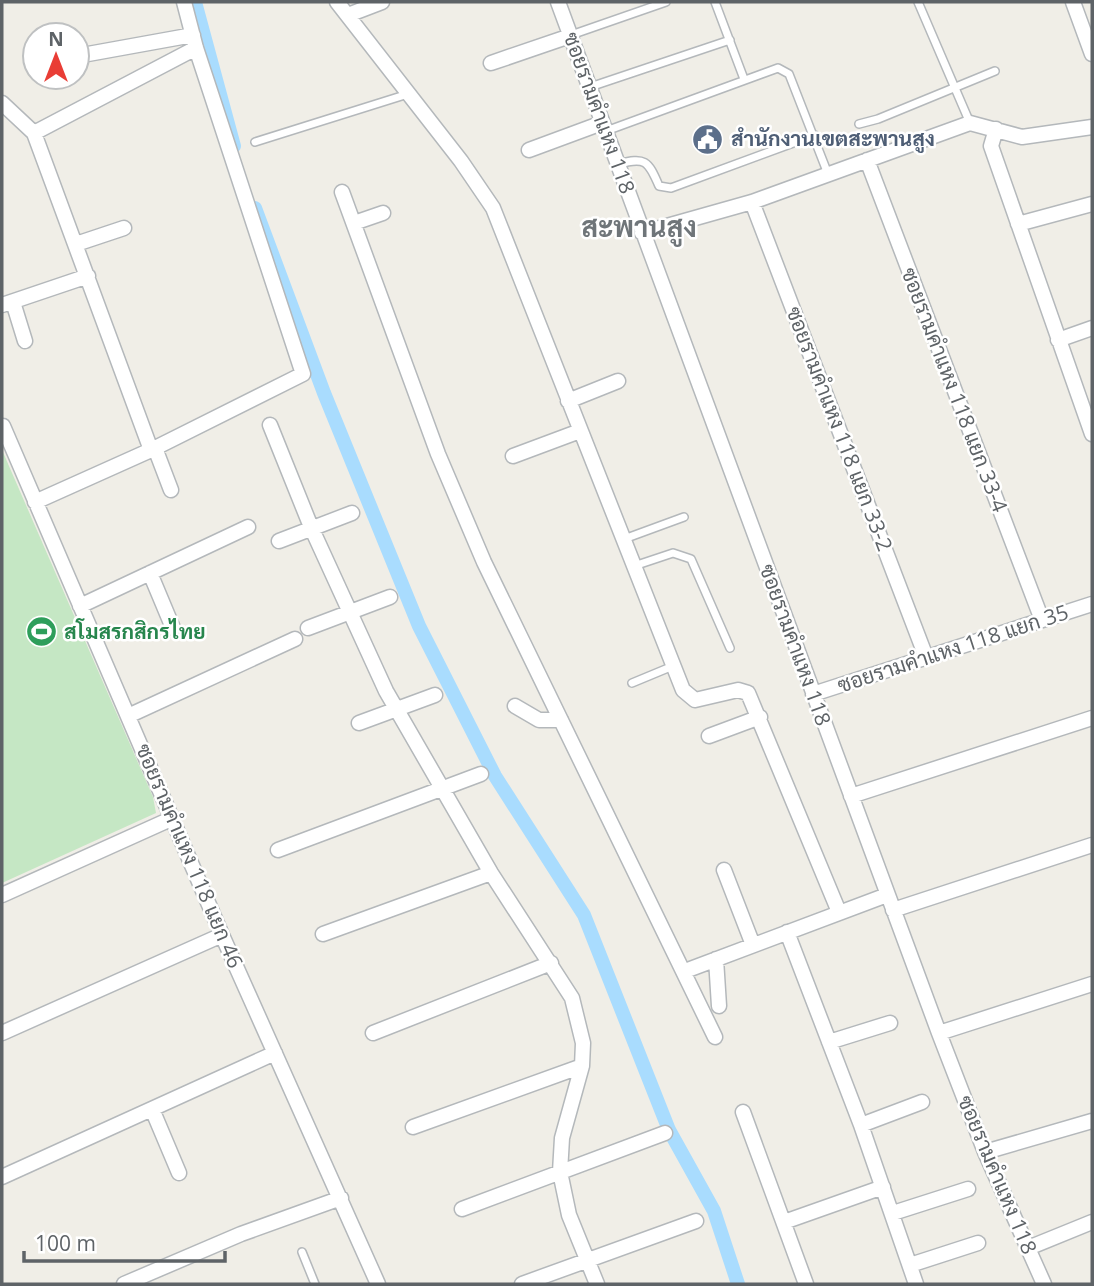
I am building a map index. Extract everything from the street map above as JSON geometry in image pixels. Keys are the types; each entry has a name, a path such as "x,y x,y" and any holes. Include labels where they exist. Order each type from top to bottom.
{"street":[{"path":"35,502 153,449 303,374 184,2"},
{"path":"337,2 493,208 673,666 690,699 744,691 760,717 839,912"},
{"path":"348,15 382,2"},
{"name":"ซอยรามคำแหง 118","path":"558,2 939,1033 985,1152 1044,1284"},
{"path":"1073,2 1092,54"},
{"path":"491,63 570,36"},
{"path":"91,54 195,41"},
{"path":"34,133 195,41"},
{"path":"2,103 34,133 153,449 172,490"},
{"path":"642,233 752,202 970,123 1022,137 1092,127"},
{"path":"529,150 604,127"},
{"path":"996,129 991,146 1092,434"},
{"name":"ซอยรามคำแหง 118 แยก 33-4","path":"867,160 1042,620"},
{"path":"342,192 438,454 484,562 715,1037"},
{"name":"ซอยรามคำแหง 118 แยก 33-2","path":"752,202 926,657"},
{"path":"1018,224 1092,204"},
{"path":"354,223 383,213"},
{"path":"76,244 124,228"},
{"path":"25,341 8,304 88,276"},
{"path":"1058,340 1092,327"},
{"path":"568,401 618,381"},
{"path":"270,425 311,527 397,710 445,789 491,873 572,998 583,1043 582,1066 567,1115 560,1172 569,1215 597,1284"},
{"name":"ซอยรามคำแหง 118 แยก 46","path":"3,426 222,934 378,1284"},
{"path":"513,456 580,430"},
{"path":"279,541 352,513"},
{"path":"80,606 247,527"},
{"path":"150,573 173,628"},
{"path":"308,628 390,597"},
{"name":"ซอยรามคำแหง 118 แยก 35","path":"813,694 1092,604"},
{"path":"128,716 295,639"},
{"path":"359,723 435,695"},
{"path":"515,706 539,720 561,720"},
{"path":"709,736 760,717"},
{"path":"851,796 1092,718"},
{"path":"278,850 481,774"},
{"path":"2,895 173,818"},
{"path":"893,910 1092,845"},
{"path":"724,870 753,945"},
{"path":"323,934 491,873"},
{"path":"685,971 887,895"},
{"path":"787,932 861,1125 916,1284"},
{"path":"2,1033 222,934"},
{"path":"716,959 719,1006"},
{"path":"373,1033 551,963"},
{"path":"939,1033 1092,984"},
{"path":"830,1042 890,1023"},
{"path":"2,1177 275,1053"},
{"path":"413,1127 582,1066"},
{"path":"861,1125 922,1101"},
{"path":"152,1109 179,1173"},
{"path":"743,1111 806,1284"},
{"path":"985,1152 1092,1121"},
{"path":"462,1209 665,1133"},
{"path":"783,1222 883,1187"},
{"path":"892,1213 968,1189"},
{"path":"124,1284 241,1234 341,1198"},
{"path":"522,1284 696,1222"},
{"path":"1028,1248 1092,1222"},
{"path":"910,1265 978,1243"}],"lane":[{"path":"570,36 666,2"},
{"path":"715,2 744,79"},
{"path":"918,2 970,123"},
{"path":"589,88 730,40"},
{"path":"604,127 778,68 789,74 815,135 828,175"},
{"path":"859,124 995,71"},
{"path":"255,142 408,94"},
{"path":"617,164 637,159 644,161 659,186 671,188 815,135"},
{"path":"623,539 684,517"},
{"path":"634,567 673,553 691,559 730,649"},
{"path":"632,683 673,666"},
{"path":"302,1252 315,1284"}],"green space":[{"name":"สโมสรกสิกรไทย","path":"2,450 153,797 156,813 2,883"}],"waterway":[{"path":"195,2 234,146"},
{"path":"255,208 324,393 419,626 495,776 584,915 669,1130 714,1211 738,1284"}],"place":[{"name":"สำนักงานเขตสะพานสูง","path":"708,139"},
{"name":"สโมสรกสิกรไทย","path":"41,632"}],"district":[{"name":"สะพานสูง","path":"639,227"}]}
